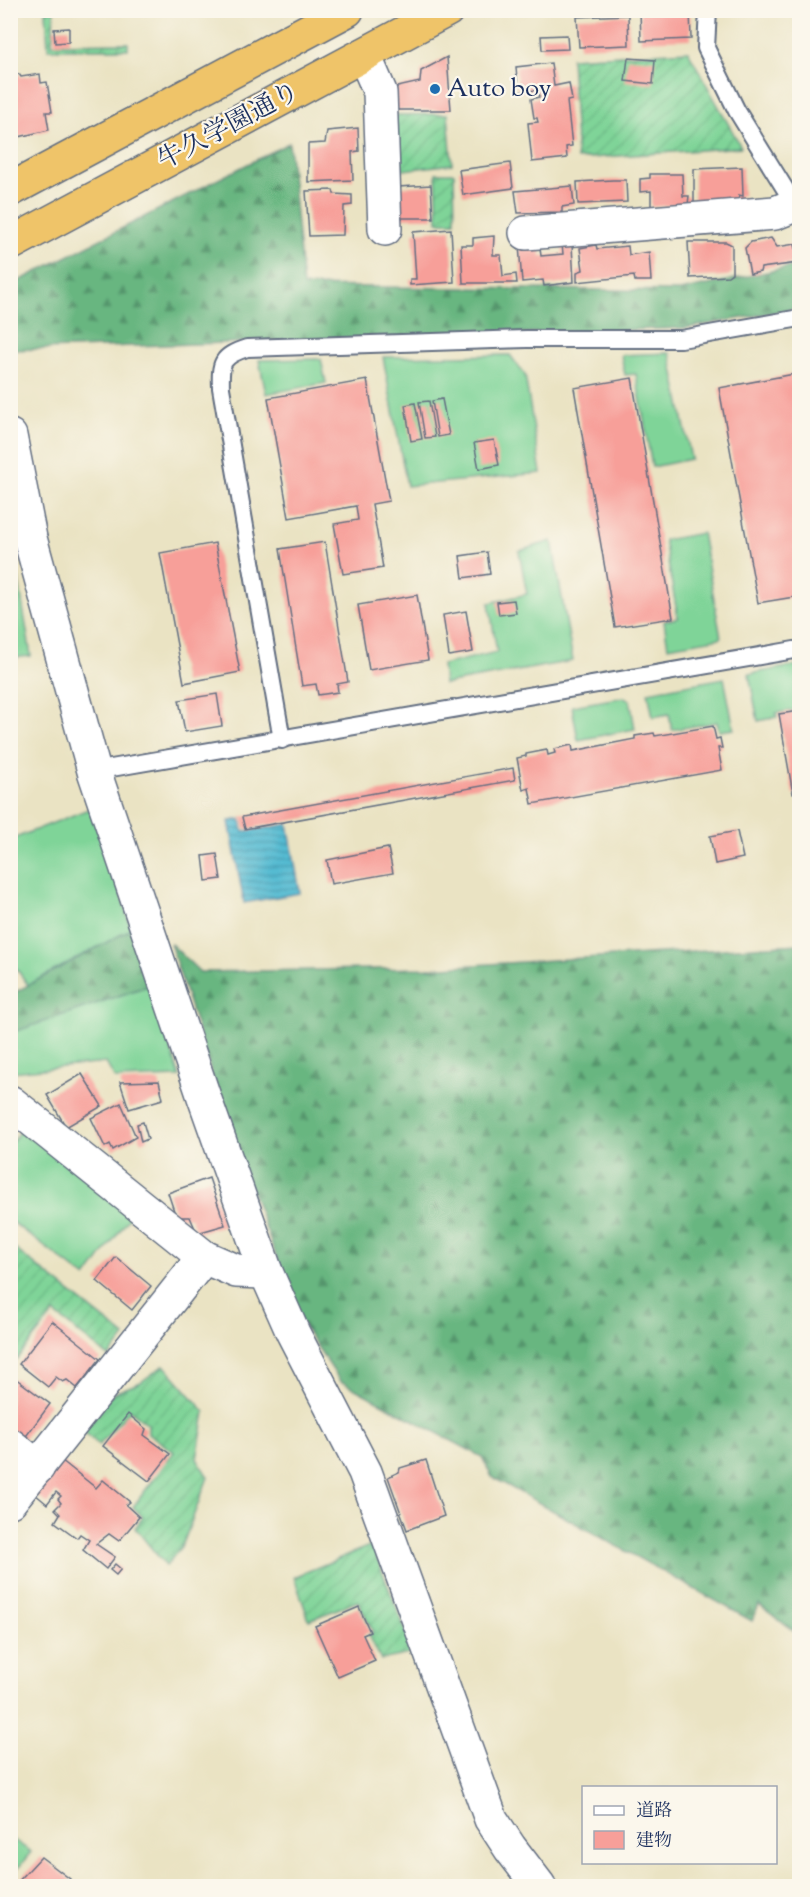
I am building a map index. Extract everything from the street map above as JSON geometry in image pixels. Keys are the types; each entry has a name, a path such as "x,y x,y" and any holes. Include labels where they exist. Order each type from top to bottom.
{"highway":[{"name":"牛久学園通り","path":"10,190 347,10"},
{"name":"牛久学園通り","path":"10,244 447,10"}],"street":[{"path":"364,55 380,92 385,229"},
{"path":"526,233 775,213 795,205"},
{"path":"10,436 30,538 94,771 204,1097 267,1272 293,1333 365,1472 491,1819 539,1887"},
{"path":"10,1102 204,1257 236,1271 267,1272"},
{"path":"10,1502 204,1257"},
{"path":"10,1445 38,1467"}],"lane":[{"path":"708,10 706,48 737,111 795,205"},
{"path":"282,740 221,388 220,367 226,358 234,352 247,348 527,339 681,339 800,318"},
{"path":"94,771 800,649"}],"green space":[{"path":"46,11 54,11 52,44 128,43 128,49 48,49"},
{"path":"688,51 741,147 577,159 571,58"},
{"path":"448,114 452,164 396,171 395,115"},
{"path":"289,143 303,286 680,291 799,265 799,308 686,328 11,350 11,285"},
{"path":"436,173 454,173 455,222 438,222"},
{"path":"670,353 691,459 652,467 636,374 625,375 621,355"},
{"path":"510,355 525,375 541,473 407,486 383,357"},
{"path":"321,359 326,383 266,394 259,360"},
{"path":"702,533 721,638 668,647 664,621 678,618 664,540"},
{"path":"12,540 31,656 11,658"},
{"path":"552,541 573,661 444,684 442,665 497,652 489,603 527,594 519,551"},
{"path":"799,665 799,709 776,713 777,717 758,721 749,674"},
{"path":"724,678 734,729 719,731 717,722 672,730 669,714 653,717 648,692"},
{"path":"624,697 630,700 635,729 578,740 572,706"},
{"path":"96,806 131,929 28,985 11,961 10,840"},
{"path":"131,929 150,985 11,1033 10,995"},
{"path":"170,943 200,972 428,968 799,944 799,1635 759,1605 752,1621 492,1477 482,1457 340,1381 301,1322 236,1150"},
{"path":"150,985 180,1077 115,1079 106,1063 11,1072 10,1033"},
{"path":"22,1128 134,1211 86,1278 11,1221 10,1145"},
{"path":"15,1249 125,1336 109,1357 54,1313 17,1359 11,1354 10,1255"},
{"path":"164,1365 205,1412 197,1459 208,1477 183,1544 166,1566 135,1528 143,1517 133,1507 174,1452 148,1433 148,1424 130,1410 99,1445 82,1430 114,1393 141,1382"},
{"path":"372,1545 414,1653 381,1660 369,1635 373,1632 358,1601 309,1620 294,1577"},
{"path":"11,1838 31,1852 11,1877"}],"water":[{"path":"241,819 243,832 288,824 300,893 244,903 229,821"}],"building":[{"path":"640,10 690,10 691,39 641,41"},
{"path":"628,15 629,45 579,47 577,17"},
{"path":"69,28 69,42 55,43 54,29"},
{"path":"567,35 568,49 542,50 541,36"},
{"path":"447,57 451,110 395,110 393,88 420,82 421,71"},
{"path":"628,58 655,60 653,84 625,81"},
{"path":"551,63 554,86 569,83 572,100 567,101 572,146 566,147 567,158 532,162 528,123 538,122 537,118 534,118 531,99 539,97 537,90 518,92 516,67"},
{"path":"19,74 21,77 40,74 41,83 47,82 52,112 46,112 49,130 10,139 10,76"},
{"path":"358,128 359,151 352,152 353,180 308,182 308,144 325,143 327,131"},
{"path":"510,163 513,188 463,195 459,170"},
{"path":"742,167 743,196 739,195 740,203 694,204 694,169"},
{"path":"650,174 682,174 683,196 689,196 688,204 651,207 651,191 640,192 640,179 650,178"},
{"path":"626,180 627,202 578,204 577,182"},
{"path":"431,185 433,218 400,218 398,187"},
{"path":"572,186 574,205 562,207 562,212 518,213 515,191"},
{"path":"333,190 334,194 352,195 352,205 344,206 343,235 309,236 306,191"},
{"path":"451,229 454,282 410,285 410,279 416,279 413,232"},
{"path":"494,236 493,255 501,255 503,276 516,274 517,283 463,283 461,245 473,245 473,238"},
{"path":"771,238 777,247 795,244 798,263 761,268 760,272 750,274 745,248 751,242"},
{"path":"688,242 726,242 732,245 732,273 728,276 690,278"},
{"path":"562,244 572,245 574,282 544,286 543,280 522,282 519,246 540,248 541,256 563,254"},
{"path":"596,245 597,249 628,246 629,255 649,252 651,281 635,281 634,276 577,282 577,272 583,270 580,248"},
{"path":"800,373 800,596 758,603 719,388"},
{"path":"632,378 673,618 615,627 574,388"},
{"path":"367,380 389,501 372,504 383,568 343,574 334,524 358,520 356,506 289,518 268,398"},
{"path":"442,399 449,435 438,437 432,401"},
{"path":"429,401 435,437 425,438 419,402"},
{"path":"415,403 422,439 411,441 405,405"},
{"path":"494,440 499,465 479,469 474,443"},
{"path":"325,542 348,682 337,684 338,692 318,695 316,684 302,686 280,549"},
{"path":"215,543 240,672 184,683 160,553"},
{"path":"487,552 490,574 463,578 460,556"},
{"path":"417,595 428,660 369,670 358,605"},
{"path":"514,600 516,613 499,615 497,602"},
{"path":"466,611 473,652 449,656 443,615"},
{"path":"217,694 222,726 185,732 179,700"},
{"path":"800,711 800,793 793,794 779,714"},
{"path":"713,726 716,739 720,738 722,748 718,748 722,770 532,804 529,788 523,790 517,758 526,756 526,754 547,750 548,755 555,753 554,749 572,745 573,751 635,739 635,736 654,733 655,736"},
{"path":"513,768 515,780 245,829 242,817"},
{"path":"737,831 743,858 715,864 710,836"},
{"path":"388,848 393,873 331,884 327,860"},
{"path":"217,854 221,879 206,881 203,856"},
{"path":"82,1074 102,1106 66,1127 47,1095"},
{"path":"159,1081 163,1099 129,1109 120,1082"},
{"path":"121,1103 136,1137 113,1150 110,1144 105,1147 91,1118"},
{"path":"143,1122 148,1139 141,1142 137,1124"},
{"path":"209,1178 225,1225 197,1233 190,1217 176,1217 168,1193"},
{"path":"116,1257 151,1286 132,1310 97,1281"},
{"path":"52,1321 100,1359 77,1388 67,1380 63,1382 56,1377 48,1387 19,1364"},
{"path":"15,1378 50,1404 24,1439 10,1429 10,1384"},
{"path":"128,1414 146,1429 144,1435 170,1454 149,1481 103,1446"},
{"path":"61,1460 96,1488 103,1480 130,1502 126,1505 139,1517 119,1541 109,1534 96,1544 115,1557 106,1569 83,1550 89,1540 80,1534 77,1538 55,1522 60,1514 55,1509 61,1503 58,1499 61,1496 56,1492 47,1504 35,1494"},
{"path":"426,1460 444,1516 407,1530 388,1477 399,1472 400,1468"},
{"path":"115,1564 121,1569 116,1575 110,1570"},
{"path":"359,1607 370,1632 363,1635 375,1661 338,1677 315,1626"},
{"path":"41,1857 70,1879 68,1884 71,1886 14,1886"}],"place":[{"name":"Auto boy","path":"435,89"}]}
